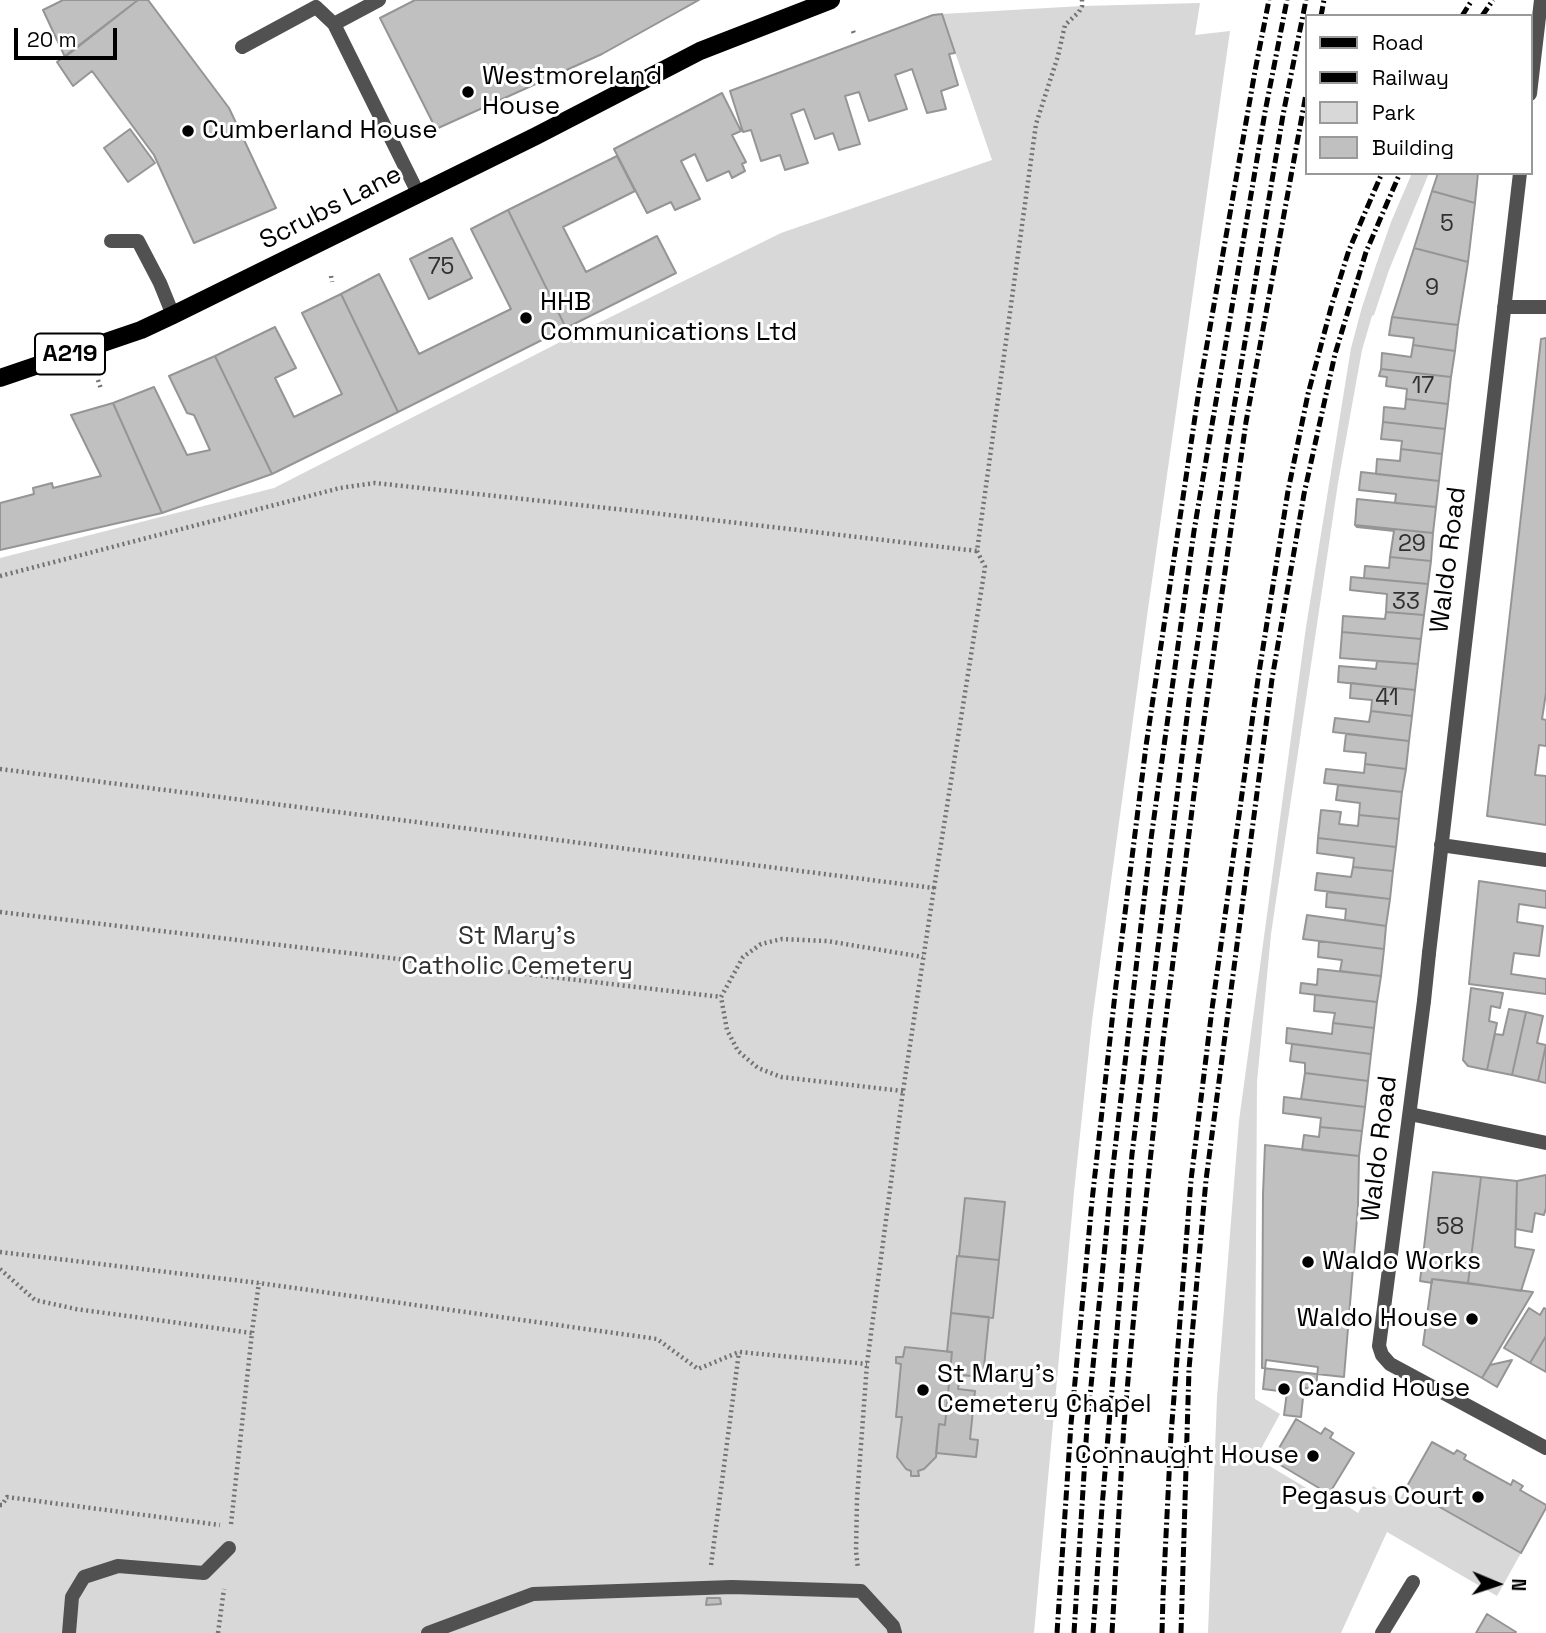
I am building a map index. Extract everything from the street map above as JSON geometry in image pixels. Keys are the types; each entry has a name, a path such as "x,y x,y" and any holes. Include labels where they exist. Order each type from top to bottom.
{"main road":[{"name":"Scrubs Lane","path":"0,378 141,330 536,136 700,51 831,0"}],"street":[{"path":"334,24 379,0"},
{"path":"1532,77 1541,0"},
{"path":"242,47 316,7 334,24 418,193"},
{"name":"Waldo Road","path":"1520,175 1424,1001 1379,1346 1382,1355 1391,1364 1546,1448"},
{"path":"111,241 138,242 160,283 173,315"},
{"path":"1503,307 1546,306"},
{"path":"1441,845 1546,860"},
{"path":"1410,1114 1546,1143"},
{"path":"69,1633 72,1597 84,1577 118,1566 204,1573 229,1548"},
{"path":"1382,1633 1413,1582"},
{"path":"428,1633 533,1594 708,1587 861,1591 893,1626 895,1633"}],"path":[{"path":"861,1591 856,1551 857,1499 867,1364 903,1091 985,567 977,551 1035,124 1065,26 1080,12 1082,0"},
{"path":"98,380 101,389"},
{"path":"0,576 340,488 375,483 977,551"},
{"path":"0,769 934,888"},
{"path":"0,912 721,997"},
{"path":"903,1091 781,1077 758,1068 738,1051 727,1030 721,997 743,957 761,944 782,939 827,940 923,957"},
{"path":"0,1252 259,1283 657,1339 698,1369 739,1352 867,1364"},
{"path":"0,1269 35,1300 76,1309 252,1333"},
{"path":"0,1505 7,1496 231,1527 259,1283"},
{"path":"708,1587 739,1352"},
{"path":"218,1633 229,1548"}],"green space":[{"name":"St Mary's Catholic Cemetery","path":"1200,3 1195,35 1230,31 1092,1021 1034,1633 0,1633 0,558 274,488 781,233 992,160 942,14"},
{"path":"1411,175 1428,175 1389,270 1362,350 1338,483 1271,934 1257,1082 1255,1399 1280,1414 1256,1458 1325,1499 1329,1494 1358,1513 1373,1486 1399,1500 1406,1488 1521,1553 1497,1596 1387,1532 1341,1633 1208,1633 1217,1397 1239,1121 1306,627 1351,348 1391,222"}],"building":[{"path":"63,0 138,0 65,57 43,10"},
{"name":"Cumberland House","path":"138,0 148,0 229,108 276,208 194,243 154,155 92,71 73,86 57,62"},
{"name":"Westmoreland House","path":"415,0 699,0 602,54 436,129 380,18"},
{"path":"942,14 955,53 949,54 958,85 941,91 946,109 927,113 912,69 895,75 907,109 869,121 859,92 845,96 860,144 839,150 833,133 815,139 804,109 791,114 808,163 785,170 780,155 761,161 751,130 743,132 730,91 933,15"},
{"path":"722,93 741,131 732,135 746,162 742,164 745,171 732,178 729,171 707,181 695,154 681,161 700,199 675,210 671,202 647,213 614,149"},
{"path":"130,129 155,163 128,182 104,148"},
{"path":"617,156 635,191 563,227 586,272 657,236 676,273 566,328 508,210"},
{"path":"1437,175 1478,175 1475,203 1432,191"},
{"path":"1432,191 1475,203 1468,262 1414,248"},
{"name":"HHB Communications Ltd","path":"508,210 566,328 398,412 341,294 379,274 419,354 511,309 471,229"},
{"path":"452,238 472,278 429,299 410,259"},
{"path":"1414,248 1468,262 1458,325 1392,317"},
{"path":"341,294 398,412 272,474 215,356 275,327 296,368 275,378 294,417 342,394 302,313"},
{"path":"1392,317 1458,325 1455,351 1413,345 1414,338 1389,335"},
{"path":"1546,338 1546,693 1542,719 1546,720 1546,746 1539,745 1535,775 1546,776 1546,825 1487,816 1541,339"},
{"path":"1413,345 1455,351 1451,377 1381,369 1382,353 1411,357"},
{"path":"215,356 272,474 162,513 113,403 154,387 187,455 210,450 194,415 187,413 169,376"},
{"path":"1381,369 1451,377 1448,404 1406,399 1407,389 1386,386 1387,377 1379,376"},
{"path":"1406,399 1448,404 1445,429 1383,422 1384,407 1405,409"},
{"path":"113,403 162,513 0,550 0,503 34,494 33,488 52,483 53,488 101,476 71,415"},
{"path":"1383,422 1445,429 1442,454 1401,449 1402,441 1381,439"},
{"path":"1401,449 1442,454 1439,481 1376,474 1377,459 1400,461"},
{"path":"1361,472 1439,481 1436,507 1395,503 1396,494 1359,490"},
{"path":"1357,499 1436,507 1433,533 1355,525"},
{"path":"1355,525 1433,533 1431,561 1390,557 1394,531"},
{"path":"1390,557 1431,561 1428,584 1364,578 1365,566 1389,568"},
{"path":"1351,577 1428,584 1424,615 1386,612 1387,594 1350,590"},
{"path":"1386,612 1424,615 1421,639 1342,632 1343,616 1385,619"},
{"path":"1342,632 1421,639 1418,664 1340,658"},
{"path":"1377,661 1418,664 1415,690 1338,682 1339,666 1376,669"},
{"path":"1351,683 1415,690 1412,716 1371,711 1372,700 1350,698"},
{"path":"1371,711 1412,716 1409,741 1333,732 1335,718 1369,722"},
{"path":"1346,734 1409,741 1406,769 1365,764 1366,753 1344,751"},
{"path":"1365,764 1406,769 1402,792 1324,783 1326,769 1364,773"},
{"path":"1338,785 1402,792 1399,819 1359,815 1360,803 1336,800"},
{"path":"1321,810 1341,812 1339,824 1358,826 1359,815 1399,819 1396,847 1318,838"},
{"path":"1318,838 1396,847 1393,871 1353,867 1354,858 1317,853"},
{"path":"1353,867 1393,871 1390,899 1315,890 1317,873 1351,877"},
{"path":"1479,881 1546,891 1546,908 1519,904 1517,922 1543,926 1539,956 1514,953 1511,974 1546,979 1546,994 1469,984"},
{"path":"1327,892 1390,899 1386,926 1345,920 1346,909 1326,907"},
{"path":"1307,915 1386,926 1384,949 1303,939"},
{"path":"1319,941 1384,949 1381,976 1340,971 1342,960 1318,957"},
{"path":"1318,969 1381,976 1377,1002 1300,993 1301,983 1317,985"},
{"path":"1471,988 1503,993 1500,1008 1491,1006 1489,1021 1497,1023 1487,1070 1468,1066 1463,1060"},
{"path":"1315,995 1377,1002 1374,1028 1333,1023 1335,1013 1314,1011"},
{"path":"1509,1009 1526,1012 1512,1075 1487,1070 1495,1034 1503,1035"},
{"path":"1526,1012 1543,1016 1537,1043 1546,1045 1538,1081 1512,1075"},
{"path":"1333,1023 1374,1028 1371,1054 1286,1043 1287,1028 1332,1034"},
{"path":"1292,1044 1371,1054 1368,1081 1305,1073 1305,1063 1290,1061"},
{"path":"1546,1045 1546,1083 1538,1081"},
{"path":"1305,1073 1368,1081 1365,1107 1301,1099"},
{"path":"1284,1097 1365,1107 1362,1131 1320,1127 1321,1118 1283,1113"},
{"path":"1320,1127 1362,1131 1359,1156 1302,1150 1304,1135 1319,1137"},
{"name":"Waldo Works","path":"1265,1145 1359,1156 1358,1206 1344,1377 1262,1368"},
{"path":"1433,1172 1481,1177 1468,1283 1432,1279 1432,1283 1420,1281"},
{"path":"1546,1175 1544,1215 1535,1213 1532,1232 1516,1229 1517,1181"},
{"path":"1481,1177 1517,1181 1515,1247 1534,1250 1521,1291 1468,1283"},
{"path":"965,1198 1005,1202 999,1260 959,1256"},
{"path":"957,1256 999,1260 993,1318 951,1313"},
{"name":"Waldo House","path":"1432,1279 1533,1292 1482,1378 1423,1345"},
{"path":"1529,1308 1540,1315 1544,1308 1546,1309 1546,1336 1530,1363 1504,1348"},
{"path":"951,1313 989,1317 983,1377 960,1375 958,1389 975,1391 970,1439 978,1440 976,1457 936,1453 939,1424 945,1425 952,1352 947,1352"},
{"path":"1546,1336 1546,1372 1530,1363"},
{"name":"St Mary’s Cemetery Chapel","path":"905,1347 952,1352 945,1425 939,1424 936,1457 924,1469 918,1471 919,1476 911,1476 911,1471 906,1469 897,1457 902,1417 896,1417 901,1364 896,1363 896,1357 903,1357"},
{"name":"Candid House","path":"1266,1360 1318,1367 1316,1389 1304,1388 1301,1417 1284,1415 1287,1392 1263,1389"},
{"path":"1512,1360 1497,1387 1482,1378 1490,1365"},
{"name":"Connaught House","path":"1296,1419 1321,1434 1325,1428 1333,1433 1330,1438 1354,1453 1329,1494 1272,1460"},
{"name":"Pegasus Court","path":"1432,1442 1454,1454 1457,1450 1466,1455 1464,1459 1511,1485 1513,1480 1523,1486 1520,1490 1546,1505 1521,1553 1406,1488"},
{"path":"707,1598 720,1598 721,1604 706,1605"},
{"path":"1487,1614 1516,1632 1476,1633"}],"railway":[{"path":"1057,1633 1071,1424 1092,1201 1146,746 1199,390 1269,0"},
{"path":"1074,1633 1087,1426 1112,1175 1151,839 1194,531 1265,112 1287,0"},
{"path":"1093,1633 1132,1154 1190,693 1228,443 1283,115 1306,0"},
{"path":"1321,14 1324,0"},
{"path":"1463,14 1472,0"},
{"path":"1483,14 1493,0"},
{"path":"1112,1633 1124,1424 1136,1292 1163,1041 1196,778 1246,422 1304,105"},
{"path":"1162,1633 1171,1435 1191,1180 1258,679 1288,491 1308,394 1349,250 1381,175"},
{"path":"1181,1633 1189,1369 1206,1180 1272,679 1304,494 1335,354 1366,252 1399,175"}],"place":[{"name":"Westmoreland House","path":"468,92"},
{"name":"Cumberland House","path":"188,131"},
{"name":"HHB Communications Ltd","path":"526,318"},
{"name":"Waldo Works","path":"1308,1262"},
{"name":"Waldo House","path":"1472,1319"},
{"name":"Candid House","path":"1284,1389"},
{"name":"St Mary’s Cemetery Chapel","path":"923,1390"},
{"name":"Connaught House","path":"1313,1456"},
{"name":"Pegasus Court","path":"1478,1497"}]}
